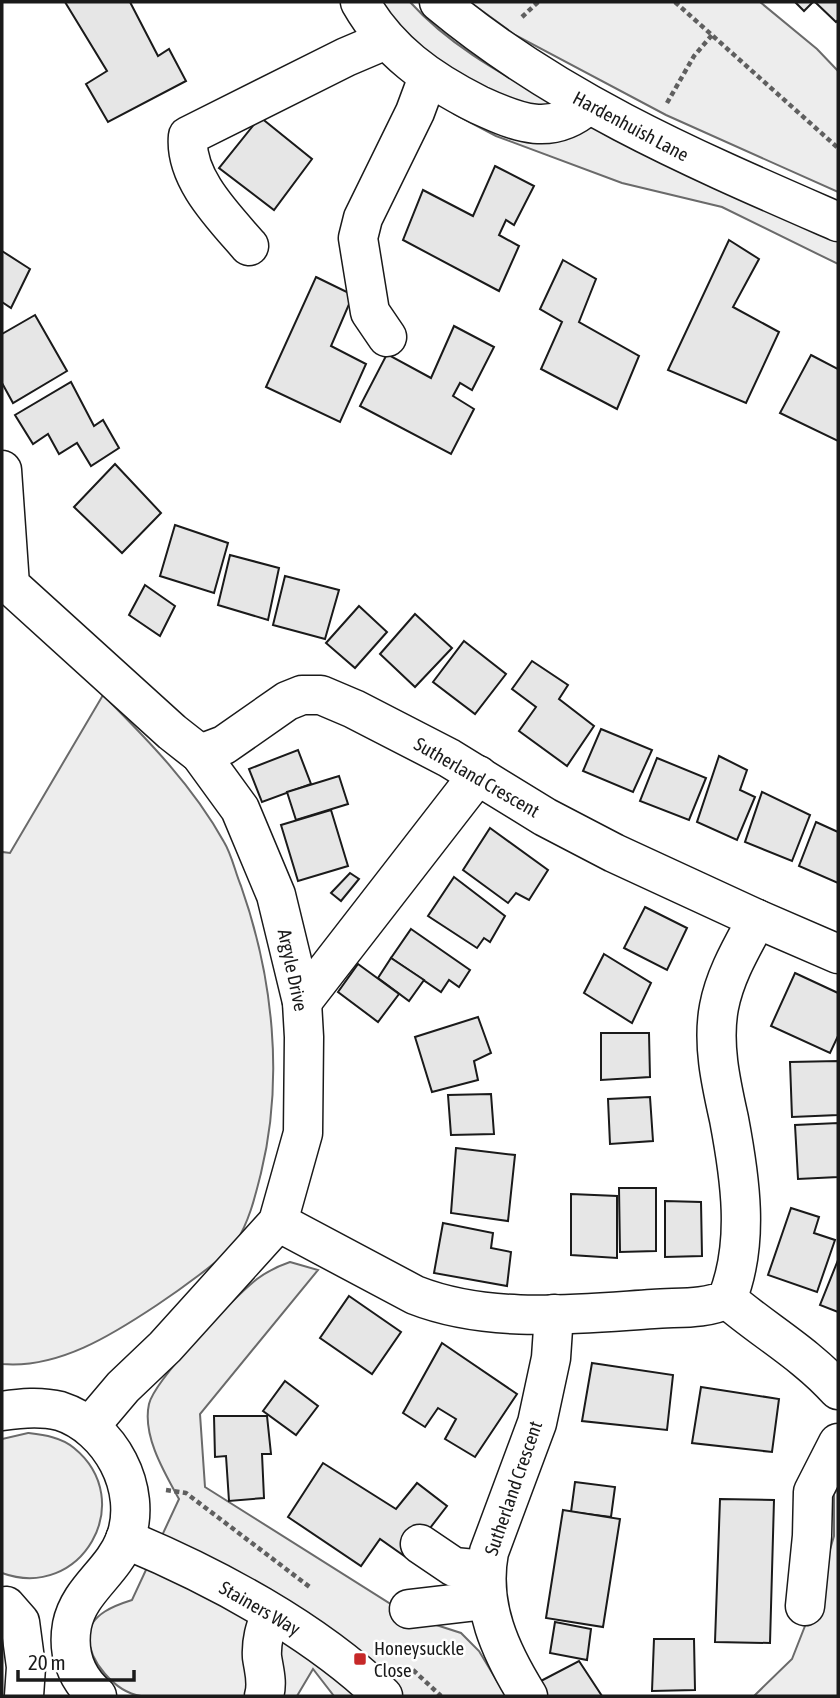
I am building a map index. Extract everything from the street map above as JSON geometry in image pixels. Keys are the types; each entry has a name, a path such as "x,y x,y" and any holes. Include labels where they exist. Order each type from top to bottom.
{"street":[{"path":"360,2 386,40 428,77 495,112 528,124 559,123 575,116 588,105"},
{"name":"Hardenhuish Lane","path":"439,2 519,63 588,105 656,140 838,222"},
{"path":"249,246 206,197 187,144 188,136 346,57 386,40"},
{"path":"387,337 370,312 358,238 363,218 415,112 428,77"},
{"name":"Argyle Drive","path":"2,470 6,586 200,754 240,809 276,894 302,1002 303,1133 278,1222 165,1348 123,1387 90,1426"},
{"name":"Sutherland Crescent","path":"200,754 225,745 287,701 312,694 336,700 478,775 545,817 614,853 838,954"},
{"path":"302,1002 478,775"},
{"path":"278,1222 436,1304 490,1313 554,1314 694,1307 727,1299 738,1268 740,1221 732,1137 719,1069 719,1007 733,963 757,919"},
{"path":"727,1299 785,1343 838,1390"},
{"name":"Sutherland Crescent","path":"486,1585 489,1552 537,1423 551,1358 554,1314"},
{"path":"2,1411 27,1407 60,1411 90,1426 114,1452 127,1484 130,1511 125,1539 111,1566 90,1588 73,1619 71,1648 80,1677 97,1696"},
{"path":"805,1606 813,1492 832,1454"},
{"name":"Stainers Way","path":"125,1539 193,1570 271,1613 316,1641 383,1696"},
{"path":"420,1544 486,1585 501,1643 528,1696"},
{"path":"409,1609 486,1585"},
{"path":"4,1605 35,1608 64,1602 90,1588"},
{"path":"4,1605 20,1622 26,1667 24,1696"},
{"path":"264,1696 267,1684 262,1658 262,1636 271,1613"}],"path":[{"path":"675,2 838,148"},
{"path":"656,140 668,99 694,56 712,35"}],"shaded area":[{"path":"350,2 410,2 456,43 544,97 652,152 838,235 838,264 722,207 622,183 496,136 454,114 389,62"},
{"path":"470,2 760,2 817,49 838,71 838,192 666,115 515,35"},
{"path":"103,695 184,783 227,847 252,921 267,992 273,1065 268,1137 248,1218 236,1242 222,1257 157,1305 84,1348 44,1361 2,1364 2,852 10,853"},
{"path":"290,1262 318,1270 200,1414 205,1487 394,1606 427,1622 461,1633 479,1651 506,1696 334,1696 313,1669 297,1696 147,1697 131,1693 113,1682 93,1655 90,1628 105,1612 132,1600 179,1499 151,1441 148,1416 154,1392 180,1358 246,1289 265,1274"},
{"path":"28,1433 58,1439 74,1448 93,1470 101,1494 101,1518 92,1541 77,1560 56,1573 30,1578 2,1573 2,1439"},
{"path":"838,1488 838,1696 754,1696 792,1659 814,1603 834,1536 834,1494"}],"building":[{"path":"65,2 130,2 158,56 169,49 186,81 108,122 86,84 107,71"},
{"path":"795,2 813,2 804,11"},
{"path":"815,2 838,2 838,20 836,22"},
{"path":"260,117 312,159 274,210 219,168"},
{"path":"495,166 534,186 514,225 506,220 499,235 519,246 499,291 403,240 423,190 473,216"},
{"path":"729,240 759,259 733,307 779,332 746,403 668,370"},
{"path":"2,251 30,269 11,308 2,302"},
{"path":"563,260 596,279 579,322 639,356 617,409 541,369 562,322 540,309"},
{"path":"316,277 353,295 331,346 366,364 340,422 266,387"},
{"path":"35,315 67,371 13,403 2,383 2,334"},
{"path":"454,326 494,347 472,390 460,383 453,396 474,409 451,454 360,406 387,354 431,378"},
{"path":"811,355 838,369 838,441 780,413"},
{"path":"71,382 94,426 103,420 119,448 91,466 77,443 59,454 48,434 33,444 15,415"},
{"path":"115,464 161,513 122,553 74,507"},
{"path":"175,525 228,543 214,593 160,576"},
{"path":"230,555 279,568 268,620 218,605"},
{"path":"285,576 339,590 325,639 273,625"},
{"path":"145,585 175,606 160,636 129,615"},
{"path":"359,606 387,632 355,668 326,643"},
{"path":"415,614 452,648 415,687 380,654"},
{"path":"464,641 506,674 475,714 433,682"},
{"path":"532,661 568,685 559,699 594,726 567,766 519,731 536,707 512,689"},
{"path":"601,729 652,750 633,792 583,771"},
{"path":"298,750 311,784 262,802 249,769"},
{"path":"719,756 747,770 740,790 755,797 737,840 697,822"},
{"path":"657,758 706,778 689,820 640,801"},
{"path":"339,776 348,804 296,820 287,792"},
{"path":"762,792 810,815 792,861 745,842"},
{"path":"331,810 348,866 298,881 281,825"},
{"path":"816,822 838,832 838,883 799,866"},
{"path":"490,828 548,870 529,900 516,893 508,903 463,870"},
{"path":"350,873 359,879 341,901 331,893"},
{"path":"454,877 505,916 490,942 484,938 477,948 428,916"},
{"path":"645,907 687,928 667,970 624,948"},
{"path":"411,929 470,970 459,987 449,980 441,992 391,958"},
{"path":"604,954 651,983 632,1023 584,993"},
{"path":"391,958 424,980 409,1001 378,978"},
{"path":"358,964 399,994 378,1022 338,992"},
{"path":"795,973 838,993 838,1036 830,1053 771,1026"},
{"path":"478,1017 491,1053 474,1061 478,1080 432,1092 415,1037"},
{"path":"601,1033 649,1033 650,1077 601,1080"},
{"path":"838,1061 838,1115 792,1117 790,1062"},
{"path":"491,1094 494,1134 451,1135 448,1095"},
{"path":"650,1097 653,1141 610,1144 608,1099"},
{"path":"838,1123 838,1177 798,1179 795,1125"},
{"path":"456,1148 515,1155 508,1221 451,1213"},
{"path":"619,1188 656,1188 656,1251 620,1252"},
{"path":"571,1194 617,1196 617,1258 571,1255"},
{"path":"665,1201 701,1202 702,1256 665,1257"},
{"path":"791,1208 819,1217 814,1233 835,1240 817,1292 768,1275"},
{"path":"443,1223 493,1233 491,1248 511,1252 507,1286 434,1273"},
{"path":"838,1260 838,1312 820,1305"},
{"path":"349,1296 401,1332 372,1374 320,1338"},
{"path":"442,1343 517,1394 475,1457 445,1439 456,1419 438,1408 425,1427 403,1413"},
{"path":"592,1363 673,1375 667,1430 582,1421"},
{"path":"285,1381 318,1406 296,1435 263,1411"},
{"path":"701,1387 779,1399 772,1452 692,1443"},
{"path":"214,1416 267,1416 271,1454 262,1454 264,1498 229,1501 226,1456 215,1457"},
{"path":"323,1463 396,1509 417,1483 447,1506 407,1558 380,1539 361,1566 288,1517"},
{"path":"575,1482 615,1487 611,1517 571,1512"},
{"path":"720,1499 774,1500 770,1643 715,1642"},
{"path":"563,1510 620,1519 603,1627 546,1618"},
{"path":"555,1622 591,1629 587,1660 550,1653"},
{"path":"654,1639 694,1639 695,1690 652,1691"},
{"path":"579,1661 602,1696 545,1696 537,1683"}],"place":[{"name":"Honeysuckle Close","path":"360,1659"}]}
